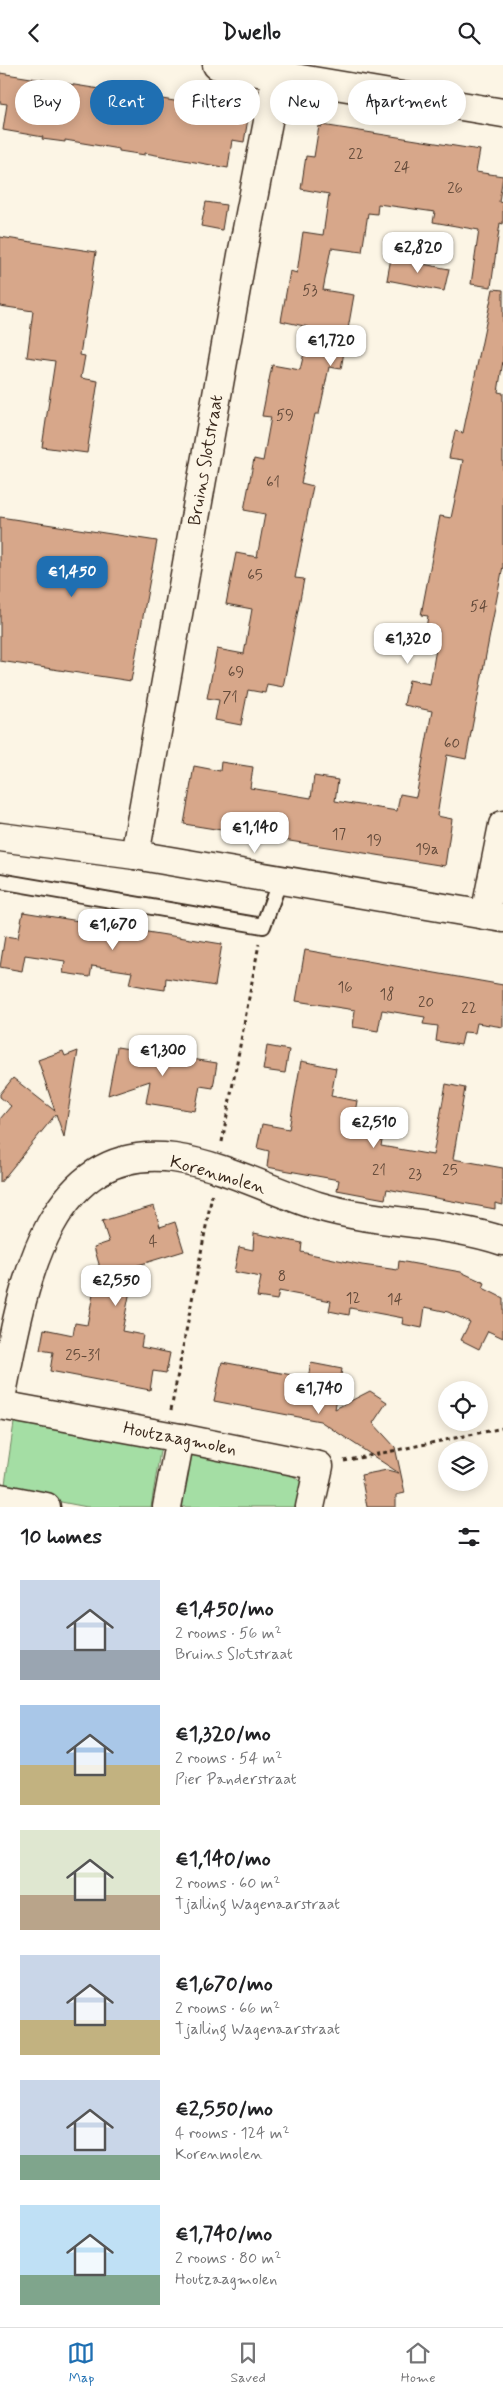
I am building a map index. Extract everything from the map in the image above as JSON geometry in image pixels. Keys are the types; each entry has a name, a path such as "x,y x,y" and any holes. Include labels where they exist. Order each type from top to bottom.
{"street":[{"path":"217,65 278,70 503,113"},
{"name":"Bruins Slotstraat","path":"135,855 242,255 278,70"},
{"path":"1,841 135,855 494,917 503,825"},
{"name":"Korenmolen","path":"0,1404 30,1269 59,1209 76,1189 94,1174 118,1162 148,1157 175,1158 217,1169 319,1206 357,1215 482,1234 503,1241"},
{"name":"Houtzaagmolen","path":"0,1404 173,1436 319,1466"},
{"path":"167,1507 173,1436"},
{"path":"310,1507 319,1466"},
{"path":"0,1498 46,1507"}],"lane":[{"path":"0,881 263,926 280,880"}],"path":[{"path":"173,1436 217,1169 263,926"},
{"path":"319,1466 503,1428"}],"green space":[{"path":"15,1416 161,1445 151,1507 87,1507 4,1491"},
{"path":"188,1453 287,1471 302,1483 298,1507 178,1507"}],"building":[{"path":"0,73 44,80 15,80 15,125 80,125 80,86 90,87 90,125 164,125 164,99 174,101 174,125 247,125 244,142 232,140 228,168 145,153 145,155 119,151 119,149 65,140 65,142 42,139 43,137 3,130 7,104 0,103"},
{"path":"322,125 480,150 476,172 503,176 499,202 503,203 503,224 500,223 491,287 471,284 479,230 433,222 435,212 378,204 377,214 368,213 362,252 331,248 323,290 354,295 341,369 329,367 319,414 315,414 301,483 313,486 295,578 304,579 283,687 267,684 265,693 248,690 241,725 215,720 219,700 207,698 217,649 244,654 252,609 226,604 236,553 257,557 265,514 244,510 254,459 263,461 271,417 262,416 272,365 300,370 305,349 309,327 281,321 290,271 297,273 303,232 323,235 329,194 301,189 306,156 314,157 319,126 322,127"},
{"path":"206,202 226,205 222,230 201,226"},
{"path":"0,237 96,252 80,355 85,356 81,378 98,381 87,453 42,447 55,361 27,357 33,311 0,306"},
{"path":"391,258 449,269 444,291 387,280"},
{"path":"493,289 503,290 503,361 498,392 503,393 503,566 466,759 447,755 437,816 452,819 445,866 184,824 194,766 220,771 221,762 253,767 250,788 311,798 314,776 338,780 335,801 397,811 400,794 416,797 432,711 404,705 409,680 430,684 439,631 426,628 428,616 421,615 440,516 451,518 463,460 449,458 455,431 463,433"},
{"path":"0,517 157,541 131,681 0,661"},
{"path":"23,912 222,944 215,986 166,978 165,990 151,988 129,984 132,972 92,966 90,977 63,973 65,961 25,955 22,971 0,967 5,936 18,938"},
{"path":"305,950 503,985 503,1027 477,1023 475,1033 464,1032 461,1045 436,1041 438,1026 423,1024 425,1017 382,1010 378,1031 353,1027 355,1010 296,1001"},
{"path":"267,1046 289,1050 285,1073 263,1070"},
{"path":"117,1047 217,1063 213,1088 200,1086 195,1111 146,1103 150,1081 108,1095"},
{"path":"63,1051 65,1056 78,1051 64,1137 56,1114 0,1183 0,1119 11,1106 0,1097 0,1094 13,1078 55,1111 38,1060"},
{"path":"301,1061 336,1068 331,1096 357,1101 352,1130 383,1136 381,1146 433,1155 446,1084 465,1088 453,1159 503,1168 503,1205 495,1203 495,1209 387,1189 385,1199 337,1190 339,1180 267,1167 269,1151 257,1148 262,1124 289,1129"},
{"path":"154,1206 160,1227 175,1222 184,1251 135,1266 122,1331 143,1335 141,1347 170,1353 166,1373 153,1371 150,1390 50,1371 53,1352 40,1350 44,1329 73,1335 75,1323 87,1325 99,1264 94,1247 109,1242 102,1221"},
{"path":"254,1233 302,1243 301,1252 362,1265 398,1270 399,1261 461,1272 485,1283 483,1288 503,1298 503,1338 488,1331 479,1349 461,1340 470,1322 448,1312 425,1307 422,1328 402,1324 403,1318 350,1308 349,1315 329,1311 331,1301 279,1291 277,1300 257,1297 261,1277 234,1272 239,1247 253,1250"},
{"path":"222,1362 308,1378 311,1363 342,1369 335,1409 370,1391 387,1402 373,1423 395,1447 405,1493 396,1495 396,1507 367,1507 361,1475 387,1470 399,1473 320,1421 214,1401"}]}
